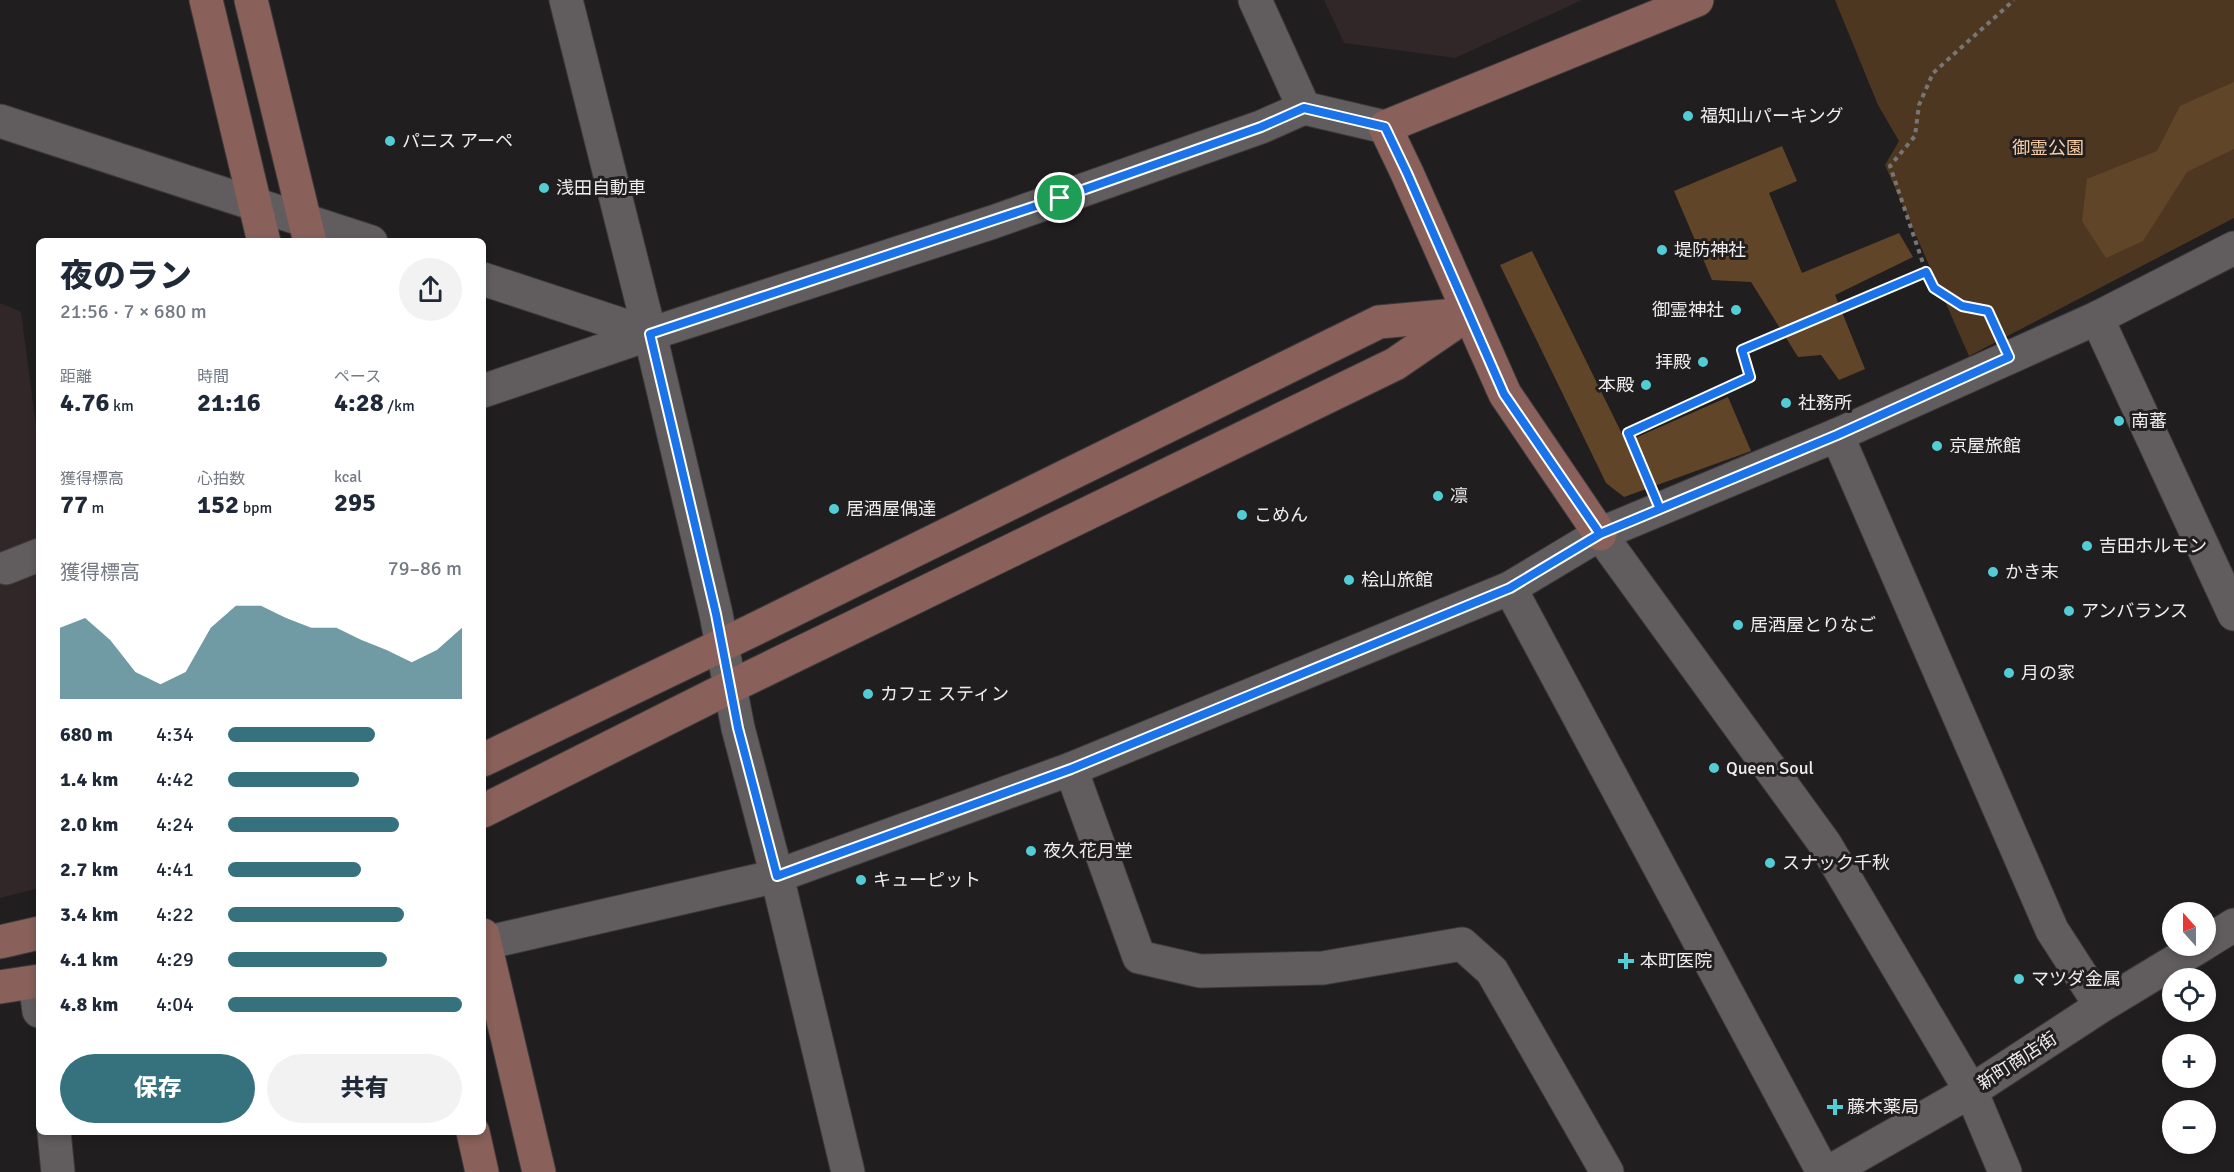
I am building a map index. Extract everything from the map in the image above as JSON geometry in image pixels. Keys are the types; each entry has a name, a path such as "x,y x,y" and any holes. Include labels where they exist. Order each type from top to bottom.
{"street":[{"path":"206,0 263,238"},
{"path":"251,0 307,230"},
{"path":"566,0 650,334 716,614 738,728 777,876 848,1172"},
{"path":"1255,0 1304,108"},
{"path":"486,390 993,222 1261,127 1304,108 1385,127 1696,0"},
{"path":"0,121 254,203 307,230 350,238"},
{"path":"1385,127 1504,394 1600,534 1825,844 1971,1090 2005,1172"},
{"path":"486,939 777,876 1071,769 1510,588 1600,534 1837,435 2097,318 2234,248"},
{"path":"486,280 650,334"},
{"path":"486,759 721,646 1379,322 1468,314"},
{"path":"486,809 730,687 1395,364 1468,314"},
{"path":"2097,318 2234,614"},
{"path":"1837,435 2052,930 2101,1006"},
{"path":"6,568 36,556"},
{"path":"1510,588 1823,1172"},
{"path":"1071,769 1139,957 1200,971 1323,968 1462,944 1492,971 1607,1172"},
{"name":"新町商店街","path":"2216,936 2234,925"},
{"path":"0,942 36,934"},
{"path":"486,947 539,1172"},
{"name":"新町商店街","path":"1829,1172 1971,1090 2183,956"},
{"path":"0,987 36,991"},
{"path":"54,1135 58,1172"},
{"path":"474,1135 482,1172"}],"path":[{"path":"2009,357 1988,311 1962,306 1934,288 1926,272 1890,166 1915,136 1918,105 1933,73 2014,0"},
{"path":"1660,509 1628,433 1750,377 1742,350 1926,272"}],"shaded area":[{"path":"1324,0 1582,0 1455,58 1344,43"},
{"path":"2234,82 2234,149 2187,172 2143,241 2106,258 2082,221 2087,179 2157,151 2180,106"},
{"path":"1782,146 1797,181 1769,193 1802,273 1899,233 1913,257 1835,295 1865,369 1839,380 1821,355 1798,357 1751,282 1712,280 1674,191"},
{"path":"1532,251 1626,442 1728,397 1751,451 1624,497 1606,483 1500,265"},
{"path":"0,303 21,312 36,426 36,889 0,898"}],"green space":[{"name":"御霊公園","path":"1835,0 2234,0 2234,218 1969,356 1885,165 1899,141 1878,105"}],"place":[{"name":"福知山パーキング","path":"1688,116"},
{"name":"パニス アーペ","path":"390,141"},
{"name":"浅田自動車","path":"544,188"},
{"name":"堤防神社","path":"1662,250"},
{"name":"御霊神社","path":"1736,310"},
{"name":"拝殿","path":"1703,362"},
{"name":"本殿","path":"1646,385"},
{"name":"社務所","path":"1786,403"},
{"name":"南蕃","path":"2119,421"},
{"name":"京屋旅館","path":"1937,446"},
{"name":"凛","path":"1438,496"},
{"name":"居酒屋偶達","path":"834,509"},
{"name":"こめん","path":"1242,515"},
{"name":"吉田ホルモン","path":"2087,546"},
{"name":"かき末","path":"1993,572"},
{"name":"桧山旅館","path":"1349,580"},
{"name":"アンバランス","path":"2069,611"},
{"name":"居酒屋とりなご","path":"1738,625"},
{"name":"月の家","path":"2009,673"},
{"name":"カフェ スティン","path":"868,694"},
{"name":"Queen Soul","path":"1714,768"},
{"name":"夜久花月堂","path":"1031,851"},
{"name":"スナック千秋","path":"1770,863"},
{"name":"キューピット","path":"861,880"},
{"name":"本町医院","path":"1626,961"},
{"name":"マツダ金属","path":"2019,979"},
{"name":"藤木薬局","path":"1835,1107"}],"route":[{"path":"1060,198 650,334 716,614 738,728 777,876 1071,769 1510,588 1600,534 1660,509 1628,433 1750,377 1742,350 1926,272 1934,288 1962,306 1988,311 2009,357 1837,435 1600,534 1504,394 1385,127 1304,108 1261,127 1060,198"}]}
